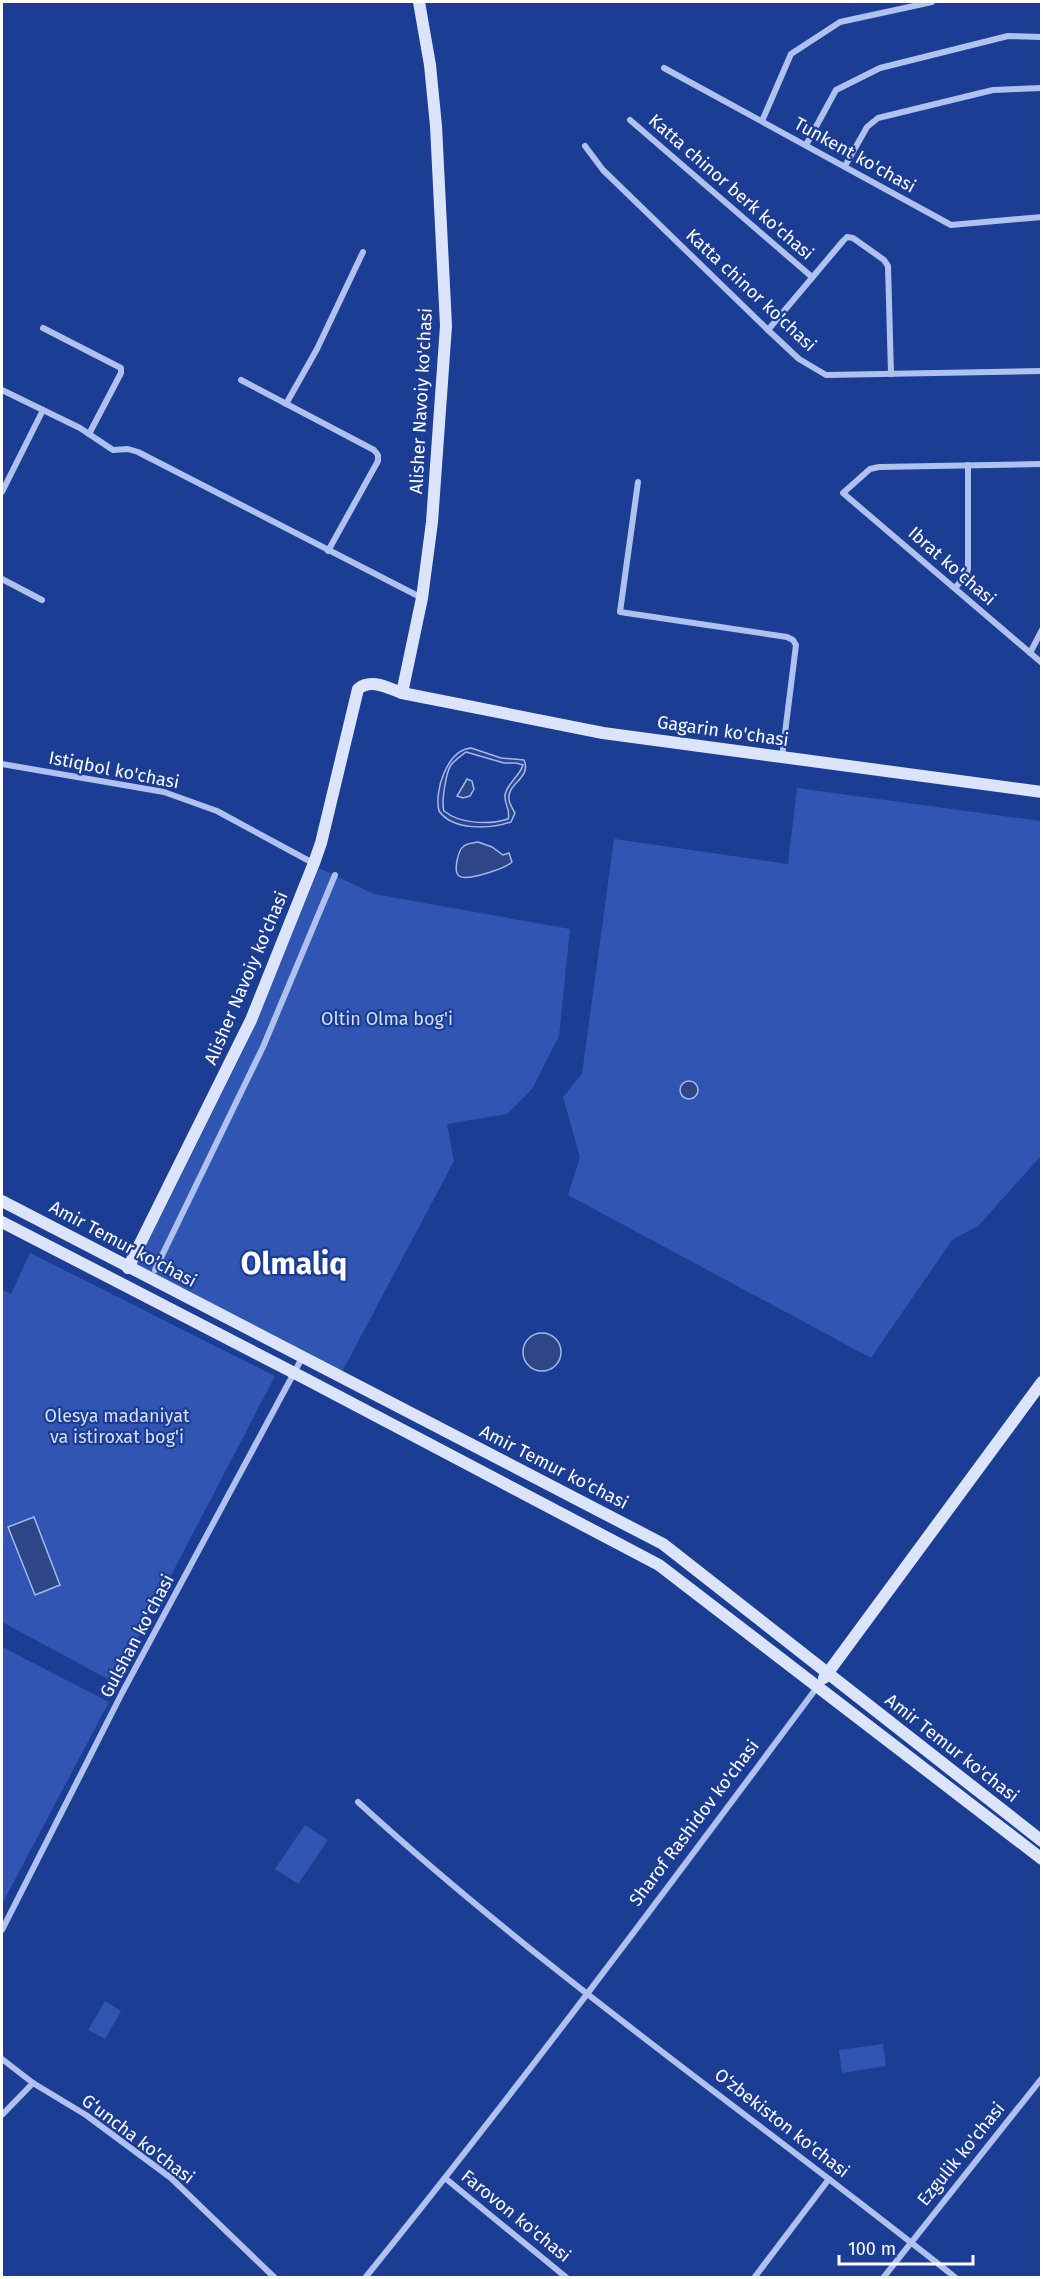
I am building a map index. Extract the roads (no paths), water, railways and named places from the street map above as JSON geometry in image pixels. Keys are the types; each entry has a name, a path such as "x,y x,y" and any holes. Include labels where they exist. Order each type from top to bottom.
{"main road":[{"name":"Alisher Navoiy ko'chasi","path":"402,693 422,598 432,522 446,326 434,106 430,65 419,2"},
{"name":"Gagarin ko'chasi","path":"358,689 370,682 402,693 603,733 1041,792"},
{"name":"Alisher Navoiy ko'chasi","path":"128,1268 251,1020 314,863 358,689"},
{"name":"Amir Temur ko'chasi","path":"2,1201 663,1544 1041,1841"},
{"name":"Amir Temur ko'chasi","path":"2,1222 659,1565 1041,1859"},
{"path":"37,1241 46,1224"},
{"name":"Sharof Rashidov ko'chasi","path":"818,1686 1041,1383"}],"street":[{"path":"762,121 791,54 840,22 932,2"},
{"path":"806,145 836,90 880,68 1008,36 1041,37"},
{"name":"Tunkent ko'chasi","path":"664,68 951,225 1041,218"},
{"path":"845,166 867,127 878,118 993,90 1041,88"},
{"name":"Katta chinor berk ko'chasi","path":"630,120 812,277"},
{"name":"Katta chinor ko'chasi","path":"585,146 603,170 768,330 800,359 826,375 1041,371"},
{"name":"Katta chinor berk ko'chasi","path":"768,330 847,237 853,238 884,260 888,266 891,374"},
{"path":"286,404 317,349 363,252"},
{"path":"43,328 121,369 121,373 88,434"},
{"path":"241,380 374,450 378,455 378,461 328,551"},
{"path":"2,390 80,428 113,450 128,449 138,452 422,598"},
{"path":"2,492 43,410"},
{"path":"955,588 968,574 968,465 1041,464"},
{"name":"Ibrat ko'chasi","path":"968,465 879,467 870,470 843,493 1041,663"},
{"path":"638,482 620,612 786,637 793,640 796,645 782,757"},
{"path":"2,579 42,600"},
{"path":"1030,653 1041,630"},
{"name":"Istiqbol ko'chasi","path":"2,764 164,792 217,811 314,863"},
{"path":"155,1270 262,1047 335,875"},
{"name":"Gulshan ko'chasi","path":"2,1930 122,1693 302,1358"},
{"name":"Sharof Rashidov ko'chasi","path":"364,2277 589,1994 818,1686"},
{"name":"O‘zbekiston ko'chasi","path":"358,1802 422,1860 589,1994 956,2277"},
{"name":"G‘uncha ko'chasi","path":"2,2060 33,2084 86,2115 171,2178 275,2277"},
{"name":"Ezgulik ko'chasi","path":"883,2277 1041,2078"},
{"path":"2,2115 33,2084"},
{"name":"Farovon ko'chasi","path":"445,2178 567,2277"},
{"path":"754,2277 830,2179"}],"district":[{"name":"Olmaliq","path":"294,1264"}],"park label":[{"name":"Oltin Olma bog'i","path":"387,1019"},
{"name":"Olesya madaniyat va istiroxat bog'i","path":"117,1426"}]}
